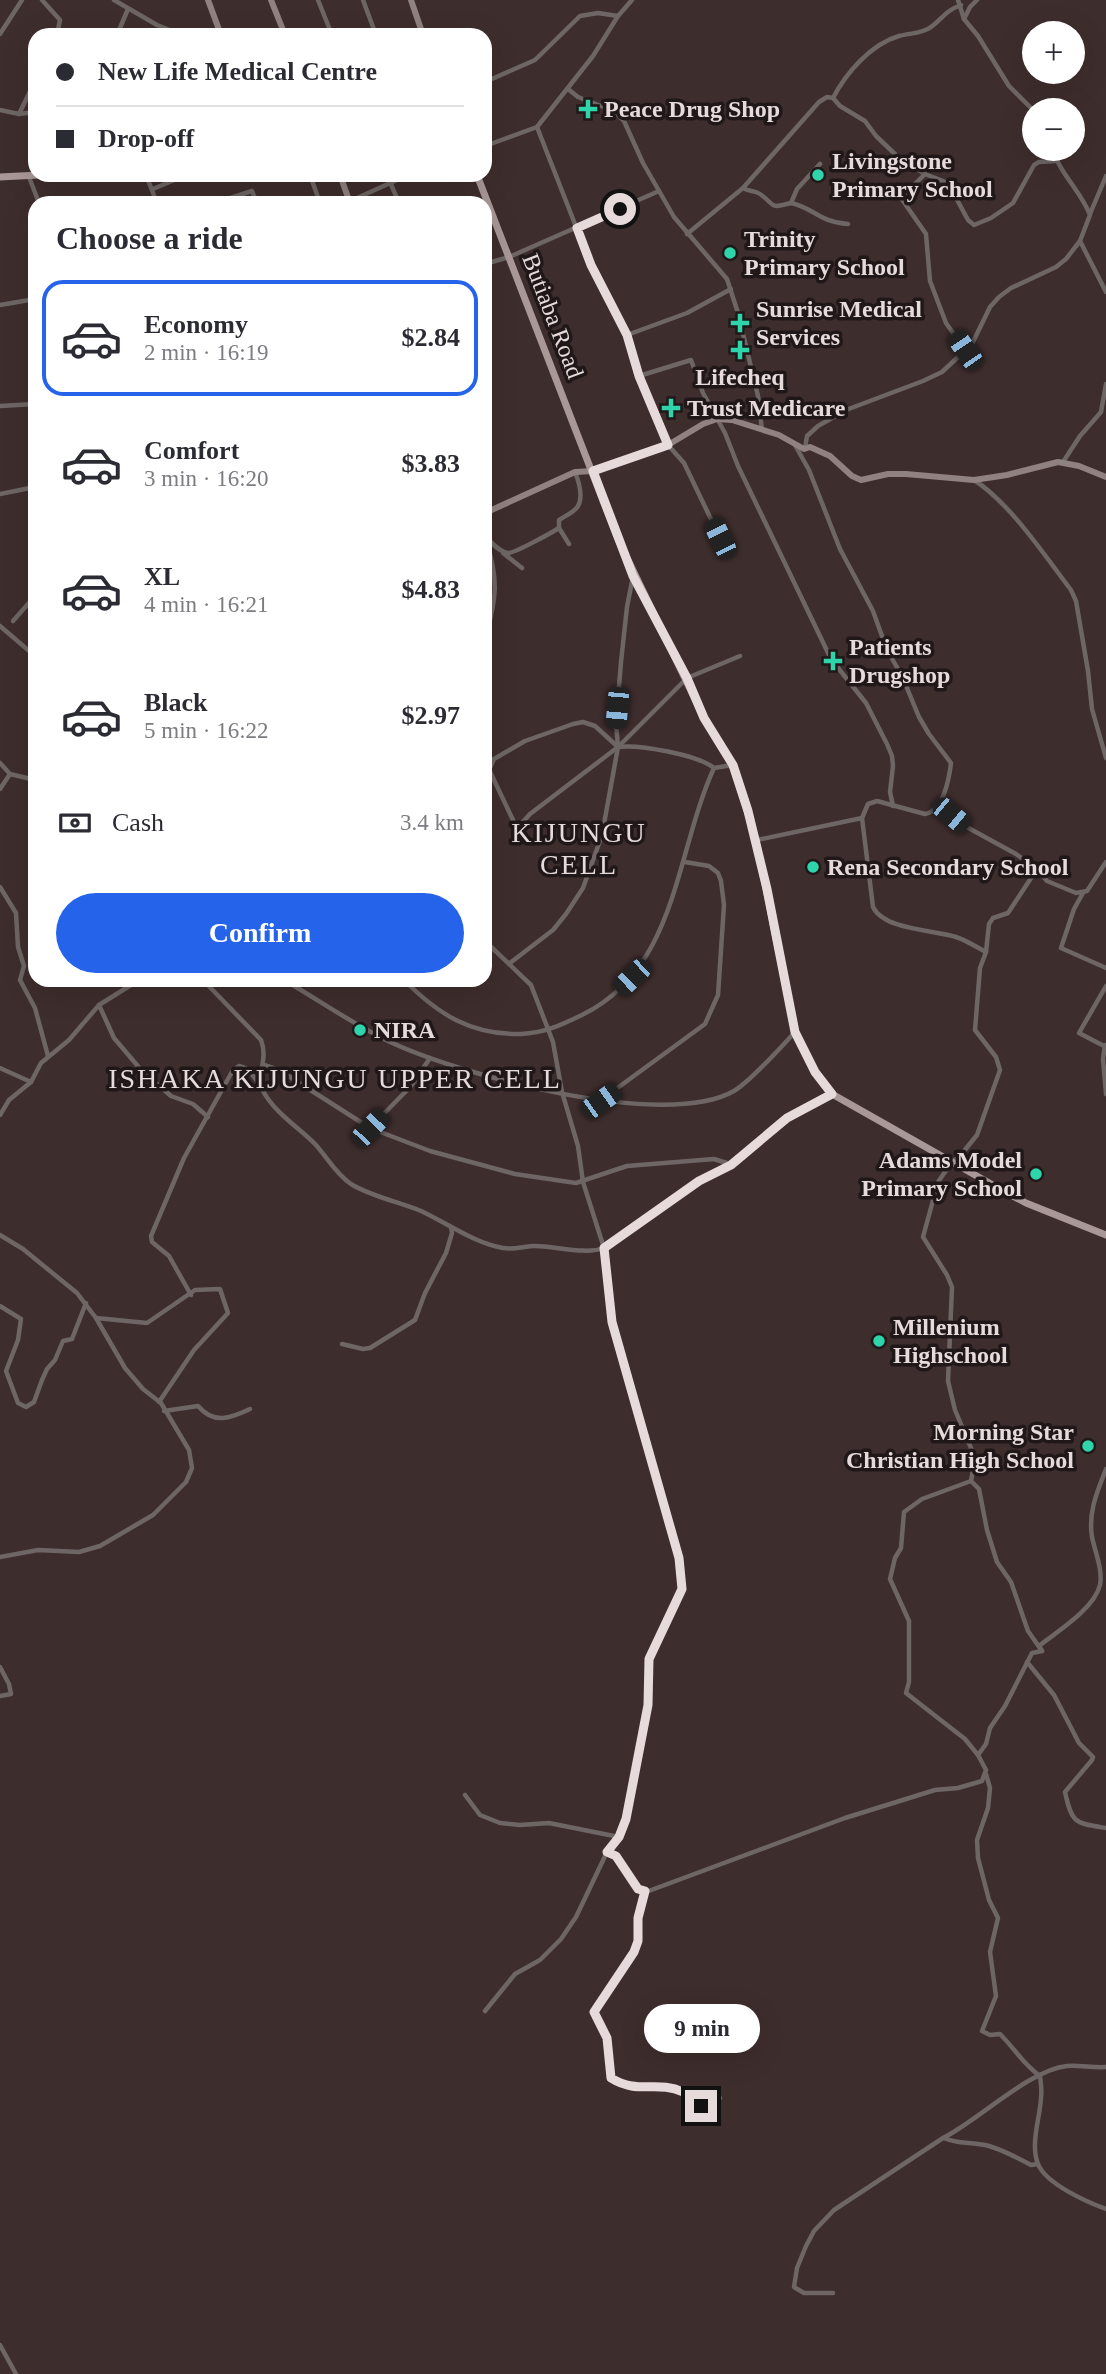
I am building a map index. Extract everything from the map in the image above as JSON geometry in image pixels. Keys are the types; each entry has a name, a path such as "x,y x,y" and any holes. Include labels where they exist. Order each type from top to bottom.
{"main road":[{"path":"0,177 28,177"},
{"name":"Butiaba Road","path":"492,213 633,576 687,678 704,718 733,765 756,840 795,1032 815,1072 832,1094"},
{"path":"832,1094 1026,1203 1106,1235"}],"street":[{"path":"0,34 22,0"},
{"path":"42,0 60,20 58,28"},
{"path":"114,0 164,28"},
{"path":"208,0 217,28"},
{"path":"271,0 282,28"},
{"path":"318,0 329,28"},
{"path":"363,0 373,28"},
{"path":"411,0 421,28"},
{"path":"492,143 537,127 593,56 618,16 632,0"},
{"path":"964,19 977,0"},
{"path":"833,98 839,86 874,47 897,36 930,28 947,10 959,3 964,19 978,36 1009,86 1022,99"},
{"path":"120,28 128,9"},
{"path":"492,79 535,60 580,16 597,13 618,16"},
{"path":"0,20 7,24"},
{"path":"568,89 578,97 614,111 624,121 659,191 687,234 720,269 731,289 758,396 762,430"},
{"path":"19,114 28,95"},
{"path":"687,234 743,188 819,102 827,97 833,98 840,106 864,120 876,136 898,156 925,174 948,183 968,220 974,225 991,218 1013,203 1034,165 1040,162 1056,161 1086,204 1090,215"},
{"path":"0,110 19,114 28,112"},
{"path":"537,127 591,265 627,335 639,376 668,445 684,463 720,538"},
{"path":"791,203 797,189 820,164"},
{"path":"925,174 901,198 926,234 928,269 935,296 946,323 965,350"},
{"path":"804,449 807,436 833,416 936,375 972,344 990,307 999,297 1021,282 1066,260 1080,241 1106,176"},
{"path":"150,182 155,196"},
{"path":"153,189 170,182"},
{"path":"361,196 390,182 396,196"},
{"path":"743,188 759,193 774,206 791,203 824,220 848,224"},
{"path":"237,196 252,191 254,196"},
{"path":"492,262 659,191"},
{"path":"1080,241 1106,292"},
{"path":"627,335 687,313 731,289"},
{"path":"0,305 28,300"},
{"path":"639,376 691,360 703,393 831,659 866,703 887,744 893,766 890,792 893,806"},
{"path":"1063,463 1080,436 1101,412 1106,384"},
{"path":"0,406 28,405"},
{"path":"492,510 575,472 593,471 668,445 702,424 717,419 762,430 793,441 804,449"},
{"path":"793,441 919,717 951,763 938,807 931,813 872,802 868,804 862,818 869,885 876,914 931,934 956,937 986,952"},
{"path":"804,449 810,447 830,456 860,480 888,474 974,480 1007,475 1047,463 1063,463 1106,477"},
{"path":"569,544 559,528 559,520 577,508 579,503 580,483 575,472"},
{"path":"974,480 984,486 1028,533 1071,590 1076,601 1092,709 1106,758"},
{"path":"0,494 28,488"},
{"path":"500,550 508,553 517,551 559,528"},
{"path":"492,543 522,568"},
{"path":"492,563 496,590 492,608"},
{"path":"510,963 553,930 583,888 607,816 609,788 618,747 616,723 621,662 633,576"},
{"path":"13,621 28,604"},
{"path":"0,626 28,650"},
{"path":"492,779 515,824 520,825 530,814 618,747 687,678 740,656"},
{"path":"492,762 525,741 583,722 595,726 618,747"},
{"path":"618,747 631,745 686,757 706,762 714,768 733,765"},
{"path":"0,763 10,774 28,778"},
{"path":"412,987 433,1006 469,1027 500,1034 548,1031 598,1006 632,977 657,936 685,862 704,789 714,768"},
{"path":"0,789 10,774"},
{"path":"938,807 1037,869 1047,881 1064,890 1083,893"},
{"path":"756,840 862,818"},
{"path":"601,1101 705,1024 718,995 724,905 721,881 718,873 709,866 685,862"},
{"path":"1106,862 1083,893 1071,916 1061,948 1106,968"},
{"path":"971,1480 971,1448 955,1410 948,1381 951,1287 947,1275 923,1237 938,1182 977,1135 1000,1070 996,1057 975,1030 987,929 990,921 1008,913 1037,869"},
{"path":"0,887 16,913 19,947 24,966 20,980 36,1008 48,1056"},
{"path":"485,2011 515,1974 540,1960 561,1939 576,1917 607,1852 619,1837 626,1819 635,1781 637,1754 642,1742 648,1705 649,1659 682,1589 679,1558 612,1322 604,1248 583,1182 578,1146 562,1092 554,1042 531,985 492,947"},
{"path":"1106,986 1079,1033 1105,1046 1103,1077 1106,1094"},
{"path":"0,1115 9,1100 32,1082 41,1063 69,1040 99,1005 128,987"},
{"path":"210,987 261,1040 265,1049 260,1084"},
{"path":"296,987 384,1039 430,1058 473,1073 629,1105 680,1104 735,1090 795,1032"},
{"path":"99,1005 114,1038 142,1071 171,1096 193,1104 208,1117"},
{"path":"370,1128 411,1086 430,1058"},
{"path":"264,1065 279,1069 370,1128 471,1164 551,1180 583,1182 627,1166 715,1159 731,1165"},
{"path":"191,1295 169,1256 150,1239 175,1176 224,1084 239,1066 248,1069 275,1107 316,1145 350,1183 491,1244 509,1249 542,1246 593,1251 604,1248 699,1181 731,1165 772,1128 832,1094"},
{"path":"0,1068 32,1082"},
{"path":"342,1344 370,1348 415,1321 425,1293 446,1254 452,1233 451,1226"},
{"path":"452,1233 462,1231"},
{"path":"0,1235 59,1276 86,1303 125,1368 143,1389 159,1402 189,1450 192,1468 186,1482 153,1515 90,1550 38,1550 0,1557"},
{"path":"96,1318 147,1323 195,1290 219,1288 228,1313 194,1350 159,1402"},
{"path":"0,1306 20,1319 18,1339 6,1371 18,1403 26,1407 34,1402 62,1341 72,1339 86,1303"},
{"path":"164,1411 198,1406 214,1417 224,1419 250,1409"},
{"path":"1042,1651 1039,1646 1078,1616 1099,1588 1100,1572 1092,1536 1091,1516 1106,1469"},
{"path":"971,1480 979,1489 997,1562 1012,1585 1028,1631 1042,1651"},
{"path":"971,1480 922,1499 906,1510 901,1525 901,1548 895,1558 890,1579 909,1621 909,1682 906,1693 965,1739 985,1764 990,1788 988,1808 977,1840 978,1858 989,1900 998,1918 990,1952 996,1996 982,2031 990,2035 1000,2034 1024,2065 1040,2076"},
{"path":"1095,1594 1106,1593"},
{"path":"978,1755 1032,1653 1042,1651"},
{"path":"1027,1662 1054,1695 1079,1743 1093,1757 1065,1792 1070,1813 1081,1824 1106,1828"},
{"path":"0,1667 11,1694 0,1696"},
{"path":"607,1852 616,1856 638,1889 645,1891 845,1818 935,1790 982,1781 986,1773"},
{"path":"466,1795 480,1815 500,1823 549,1823 619,1837"},
{"path":"645,1891 634,1952 594,2012 607,2038 611,2078 623,2086 663,2087 684,2092 701,2106 720,2098"},
{"path":"833,2293 804,2294 794,2287 797,2268 814,2231 834,2210 961,2129 1011,2092 1040,2076 1067,2066 1106,2067"},
{"path":"1040,2076 1041,2098 1035,2141 1038,2164 1079,2198 1106,2209"},
{"path":"943,2138 957,2145 967,2142 988,2146 1031,2165 1038,2164"},
{"path":"0,2345 16,2374"}],"place":[{"name":"Peace Drug Shop","path":"588,109"},
{"name":"Livingstone Primary School","path":"818,175"},
{"name":"Trinity Primary School","path":"730,253"},
{"name":"Sunrise Medical Services","path":"740,323"},
{"name":"Lifecheq","path":"740,350"},
{"name":"Trust Medicare","path":"671,408"},
{"name":"Patients Drugshop","path":"833,661"},
{"name":"Rena Secondary School","path":"813,867"},
{"name":"NIRA","path":"360,1030"},
{"name":"Adams Model Primary School","path":"1036,1174"},
{"name":"Millenium Highschool","path":"879,1341"},
{"name":"Morning Star Christian High School","path":"1088,1446"}],"district":[{"name":"KIJUNGU CELL","path":"579,848"},
{"name":"ISHAKA KIJUNGU UPPER CELL","path":"335,1078"}],"route":[{"path":"620,209 577,228 591,265 627,335 639,376 668,445 593,471 633,576 687,678 704,718 733,765 756,840 795,1032 815,1072 832,1094 772,1128 731,1165 699,1181 604,1248 612,1322 679,1558 682,1589 649,1659 648,1705 642,1742 637,1754 635,1781 619,1837 607,1852 616,1856 638,1889 645,1891 638,1918 638,1941 634,1952 594,2012 607,2038 611,2078 623,2086 663,2087 684,2092 701,2106"}]}
